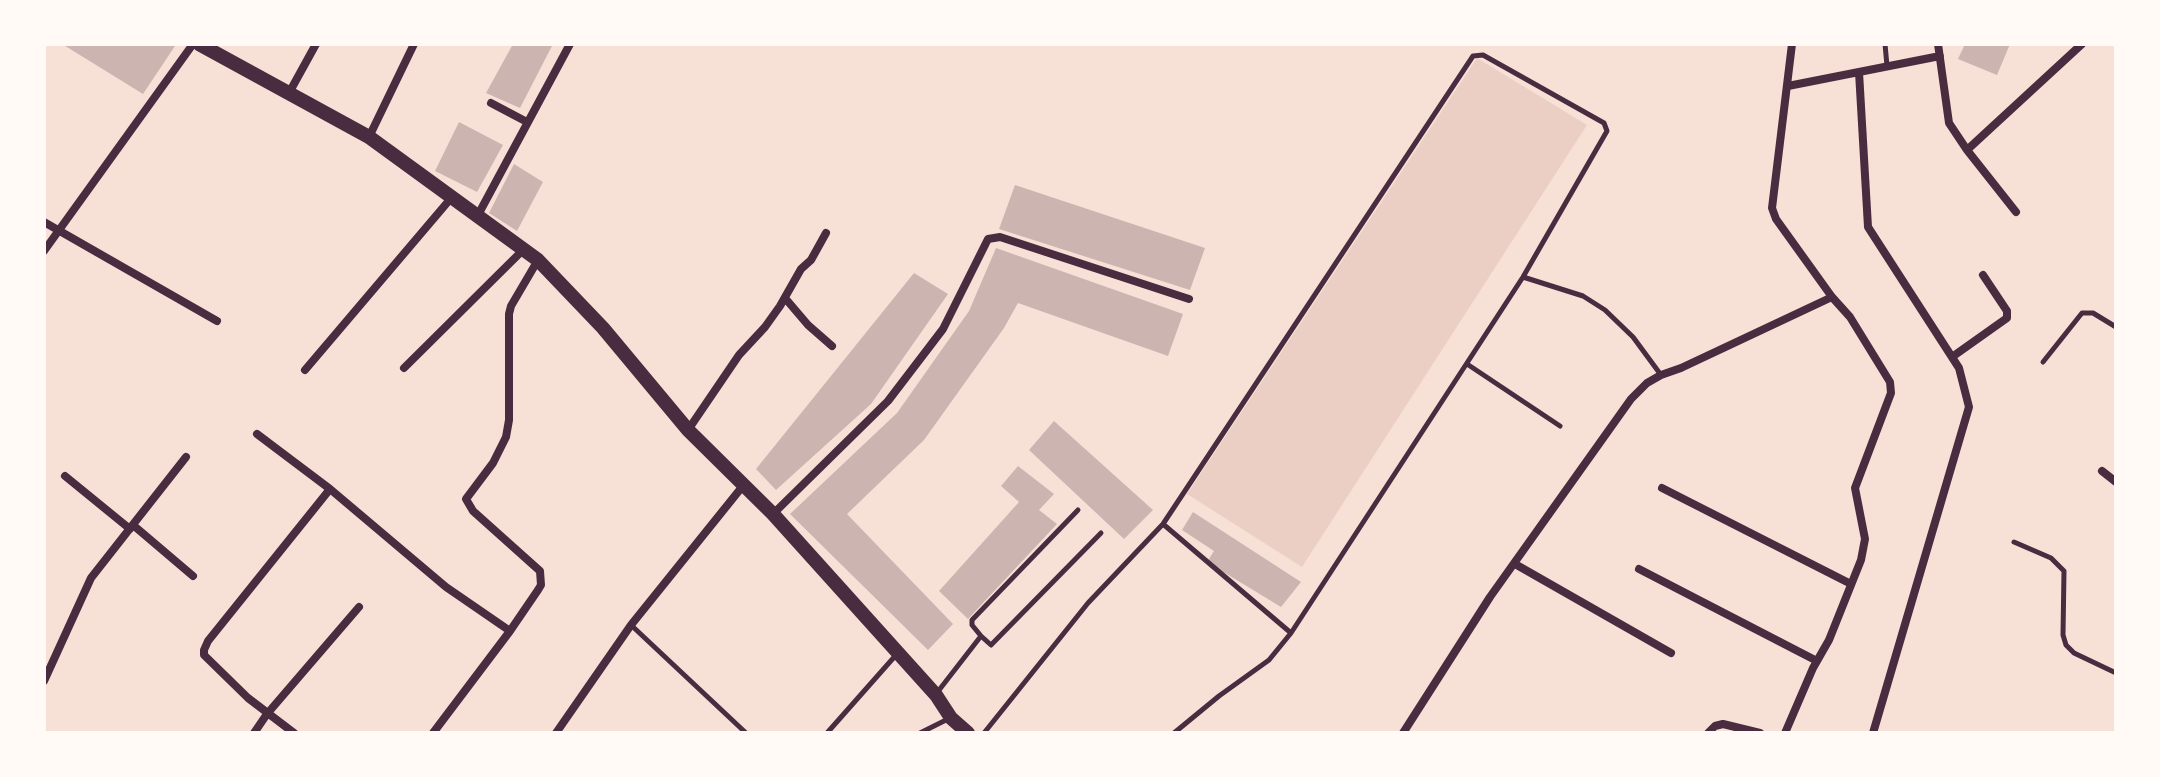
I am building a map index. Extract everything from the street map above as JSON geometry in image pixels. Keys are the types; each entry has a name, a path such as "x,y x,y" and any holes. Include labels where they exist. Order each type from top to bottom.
{"street":[{"path":"44,251 193,44"},
{"path":"199,44 369,137 538,260 603,328 688,430 742,487 773,514 936,695 951,718 968,733"},
{"path":"289,93 316,44"},
{"path":"369,137 414,44"},
{"path":"478,215 570,44"},
{"path":"1785,733 1829,640 1861,560 1865,539 1855,488 1891,393 1890,382 1850,317 1776,219 1772,208 1792,44"},
{"path":"1938,44 1949,123 2016,212"},
{"path":"1967,150 2082,44"},
{"path":"1788,86 1940,56"},
{"path":"1859,72 1868,227 1952,357 1965,386 1969,407 1873,733"},
{"path":"491,103 527,122"},
{"path":"305,370 452,197"},
{"path":"44,222 217,321"},
{"path":"688,430 739,355 765,327 826,233"},
{"path":"773,514 888,401 943,329 988,239 1000,237 1189,299"},
{"path":"404,368 524,249"},
{"path":"433,733 541,585 540,571 473,511 466,499 493,463 506,437 511,306 538,260"},
{"path":"1952,357 2007,318 2007,311 1983,275"},
{"path":"1403,733 1490,597 1631,399 1647,383 1661,375 1832,297"},
{"path":"785,298 808,325 832,346"},
{"path":"257,434 330,489 446,587 510,631"},
{"path":"44,681 91,578 186,457"},
{"path":"2102,471 2116,482"},
{"path":"65,476 193,576"},
{"path":"556,733 631,625 742,487"},
{"path":"1662,488 1851,584"},
{"path":"294,733 267,714 204,655 204,650 330,489"},
{"path":"1515,564 1671,653"},
{"path":"1639,569 1817,661"},
{"path":"254,733 359,607"},
{"path":"1708,733 1715,726 1723,724 1760,733"}],"lane":[{"path":"1885,44 1887,67"},
{"path":"984,733 1088,603 1163,524 1473,56 1483,55 1604,123 1607,128 1523,277 1291,633 1269,660 1174,733"},
{"path":"1523,277 1583,296 1605,310 1633,337 1661,375"},
{"path":"2043,362 2082,313 2093,313 2116,327"},
{"path":"1467,364 1560,426"},
{"path":"1078,510 972,620 972,625 981,636 991,645 1101,533"},
{"path":"1163,524 1291,633"},
{"path":"2014,542 2051,558 2064,571 2063,635 2066,645 2074,653 2116,673"},
{"path":"631,625 746,733"},
{"path":"936,695 981,636"},
{"path":"827,733 897,654"},
{"path":"920,733 951,718"}],"shaded area":[{"path":"1477,58 1587,125 1302,567 1187,494"}],"building":[{"path":"62,44 171,44 175,46 143,94"},
{"path":"513,44 553,44 520,108 486,93"},
{"path":"1965,44 2010,44 1997,75 1958,59"},
{"path":"459,122 503,145 477,192 435,171"},
{"path":"514,164 543,182 517,231 489,213"},
{"path":"1015,185 1205,248 1190,290 999,229"},
{"path":"996,248 1183,314 1168,356 1018,303 1004,328 924,440 847,514 953,624 928,650 790,514 897,413 969,311"},
{"path":"914,273 948,294 871,404 776,490 756,469"},
{"path":"1054,421 1153,510 1124,539 1029,450"},
{"path":"1018,466 1054,494 1039,510 1057,524 968,619 939,591 1019,502 1001,486"},
{"path":"1193,512 1301,582 1281,607 1207,562 1214,551 1182,530"}]}
